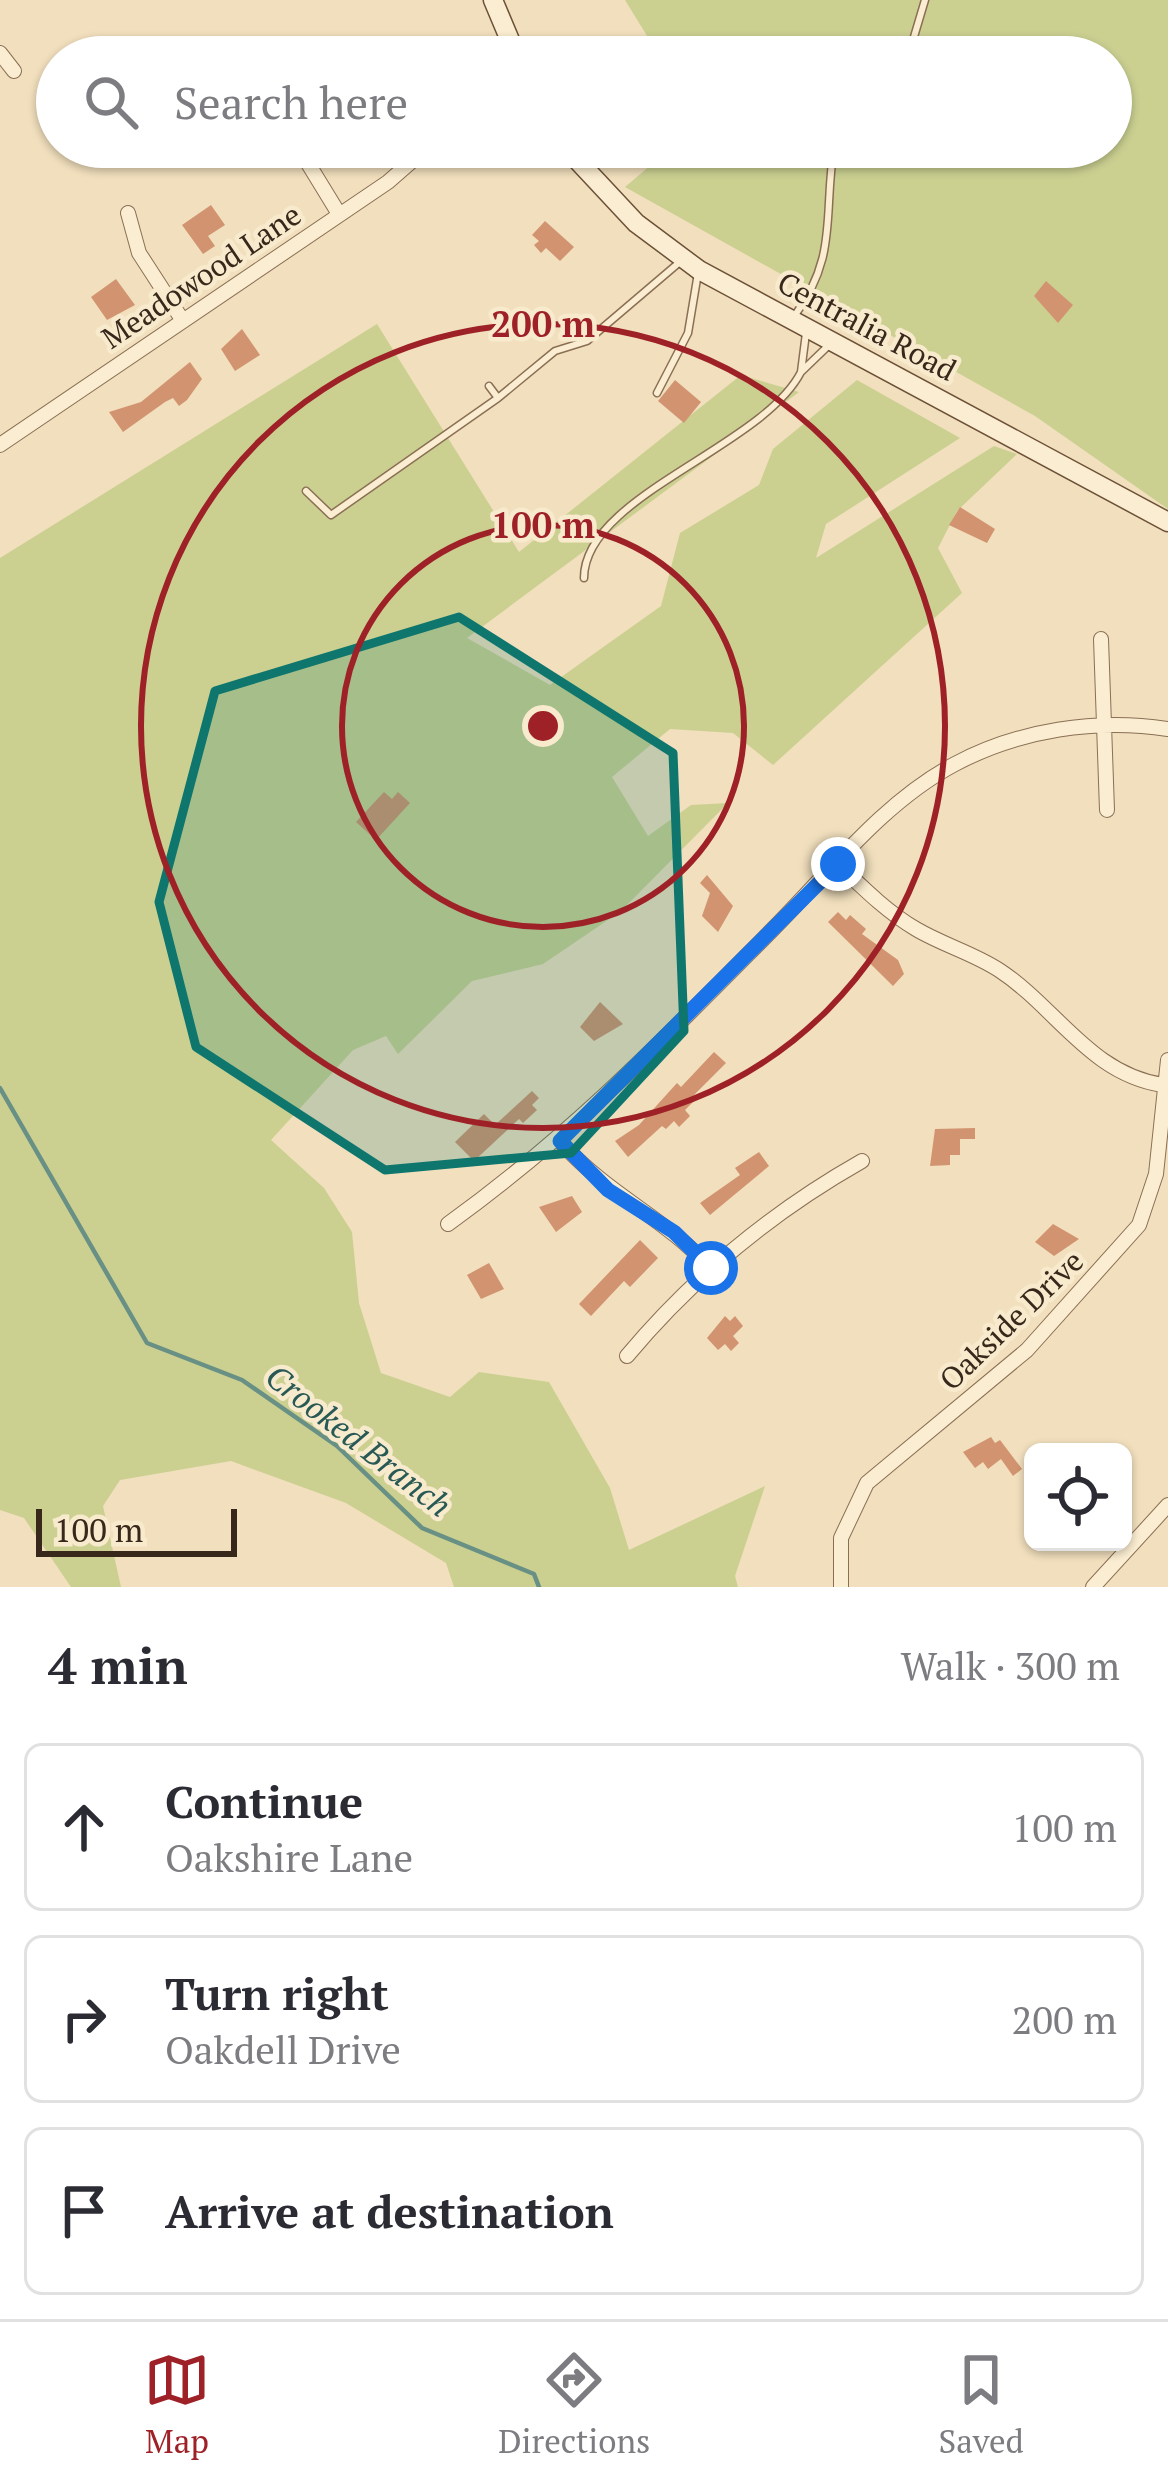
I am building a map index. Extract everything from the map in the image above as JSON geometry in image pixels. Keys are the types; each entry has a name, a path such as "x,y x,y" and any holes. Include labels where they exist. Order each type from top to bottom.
{"main road":[{"path":"493,0 508,36"},
{"name":"Centralia Road","path":"583,168 608,197 692,264 1168,522"}],"street":[{"path":"0,52 14,71"},
{"path":"311,168 339,214"},
{"name":"Meadowood Lane","path":"0,445 400,168"},
{"path":"128,213 139,253 183,320"},
{"path":"1101,639 1107,811"},
{"path":"448,1224 560,1141 901,801 953,765 1027,736 1104,725 1168,729"},
{"path":"838,864 910,926 971,954 1022,987 1097,1059 1132,1078 1162,1085"},
{"name":"Oakside Drive","path":"841,1587 841,1538 867,1483 1027,1350 1139,1225 1156,1174 1168,1060"},
{"path":"560,1141 608,1190 674,1232 711,1268"},
{"path":"628,1356 711,1268 788,1206 862,1161"},
{"path":"1093,1587 1168,1505"}],"lane":[{"path":"915,36 926,0"},
{"path":"801,371 799,325 826,257 832,168"},
{"path":"657,393 688,333 692,264"},
{"path":"305,490 331,515 498,398 551,353 587,341 692,264"},
{"path":"584,578 586,557 600,535 692,462 764,420 801,371 831,343"},
{"path":"488,386 498,398"}],"highlighted area":[{"path":"459,617 673,753 684,1031 571,1153 385,1170 196,1047 159,902 215,691"}],"green space":[{"path":"625,0 1168,0 1168,509 1035,416 625,187 647,168 1132,168 1132,36 647,36"},
{"path":"377,324 519,552 741,375 799,392 467,638 550,685 661,606 680,533 759,485 773,449 857,380 960,438 826,524 816,558 994,446 1017,454 957,511 938,548 962,593 773,765 733,733 670,729 612,777 648,836 691,805 728,803 621,911 543,964 472,981 398,1054 386,1036 353,1050 271,1140 324,1188 352,1232 359,1303 381,1373 450,1397 479,1372 549,1382 610,1488 629,1550 765,1486 735,1576 738,1587 454,1587 446,1563 346,1503 231,1461 120,1480 103,1506 121,1587 71,1587 24,1518 0,1510 0,558"}],"building":[{"path":"211,205 225,225 208,236 215,246 203,254 182,225"},
{"path":"545,221 574,247 560,261 546,248 541,253 534,245 539,241 532,235"},
{"path":"116,279 135,305 107,320 91,297"},
{"path":"1046,281 1073,305 1058,323 1034,296"},
{"path":"242,329 260,355 235,371 221,349"},
{"path":"190,362 202,379 187,400 179,406 173,398 165,402 123,432 109,412 141,402"},
{"path":"675,380 701,402 684,423 658,401"},
{"path":"960,507 995,529 987,543 949,525"},
{"path":"384,792 392,799 398,792 410,803 376,840 356,822"},
{"path":"707,875 733,906 718,932 702,916 710,893 700,883"},
{"path":"838,912 846,920 850,915 866,929 862,934 898,960 904,974 893,986 828,922"},
{"path":"600,1002 623,1024 594,1041 580,1027"},
{"path":"714,1052 726,1063 692,1097 695,1100 685,1110 690,1116 679,1127 674,1121 666,1129 662,1126 628,1157 615,1141 639,1125"},
{"path":"532,1091 539,1098 532,1105 537,1110 523,1123 519,1119 474,1161 455,1142 484,1114 495,1125"},
{"path":"975,1128 975,1139 960,1139 960,1155 950,1155 950,1165 930,1166 935,1129"},
{"path":"759,1152 769,1166 710,1215 700,1203 740,1175 735,1168"},
{"path":"572,1196 582,1212 556,1232 539,1207"},
{"path":"1053,1224 1079,1239 1054,1256 1035,1242"},
{"path":"640,1240 658,1258 630,1287 624,1281 591,1316 579,1304"},
{"path":"489,1263 504,1289 481,1299 467,1275"},
{"path":"725,1316 730,1321 735,1316 743,1326 733,1336 739,1343 731,1351 725,1344 718,1350 707,1338"},
{"path":"991,1437 995,1443 1000,1440 1022,1469 1013,1476 1001,1459 988,1469 983,1462 975,1468 963,1452"}],"waterway":[{"name":"Crooked Branch","path":"0,1088 147,1343 242,1380 337,1446 422,1528 534,1574 539,1587"}],"route":[{"path":"711,1268 674,1232 608,1190 560,1141 838,864"}]}
